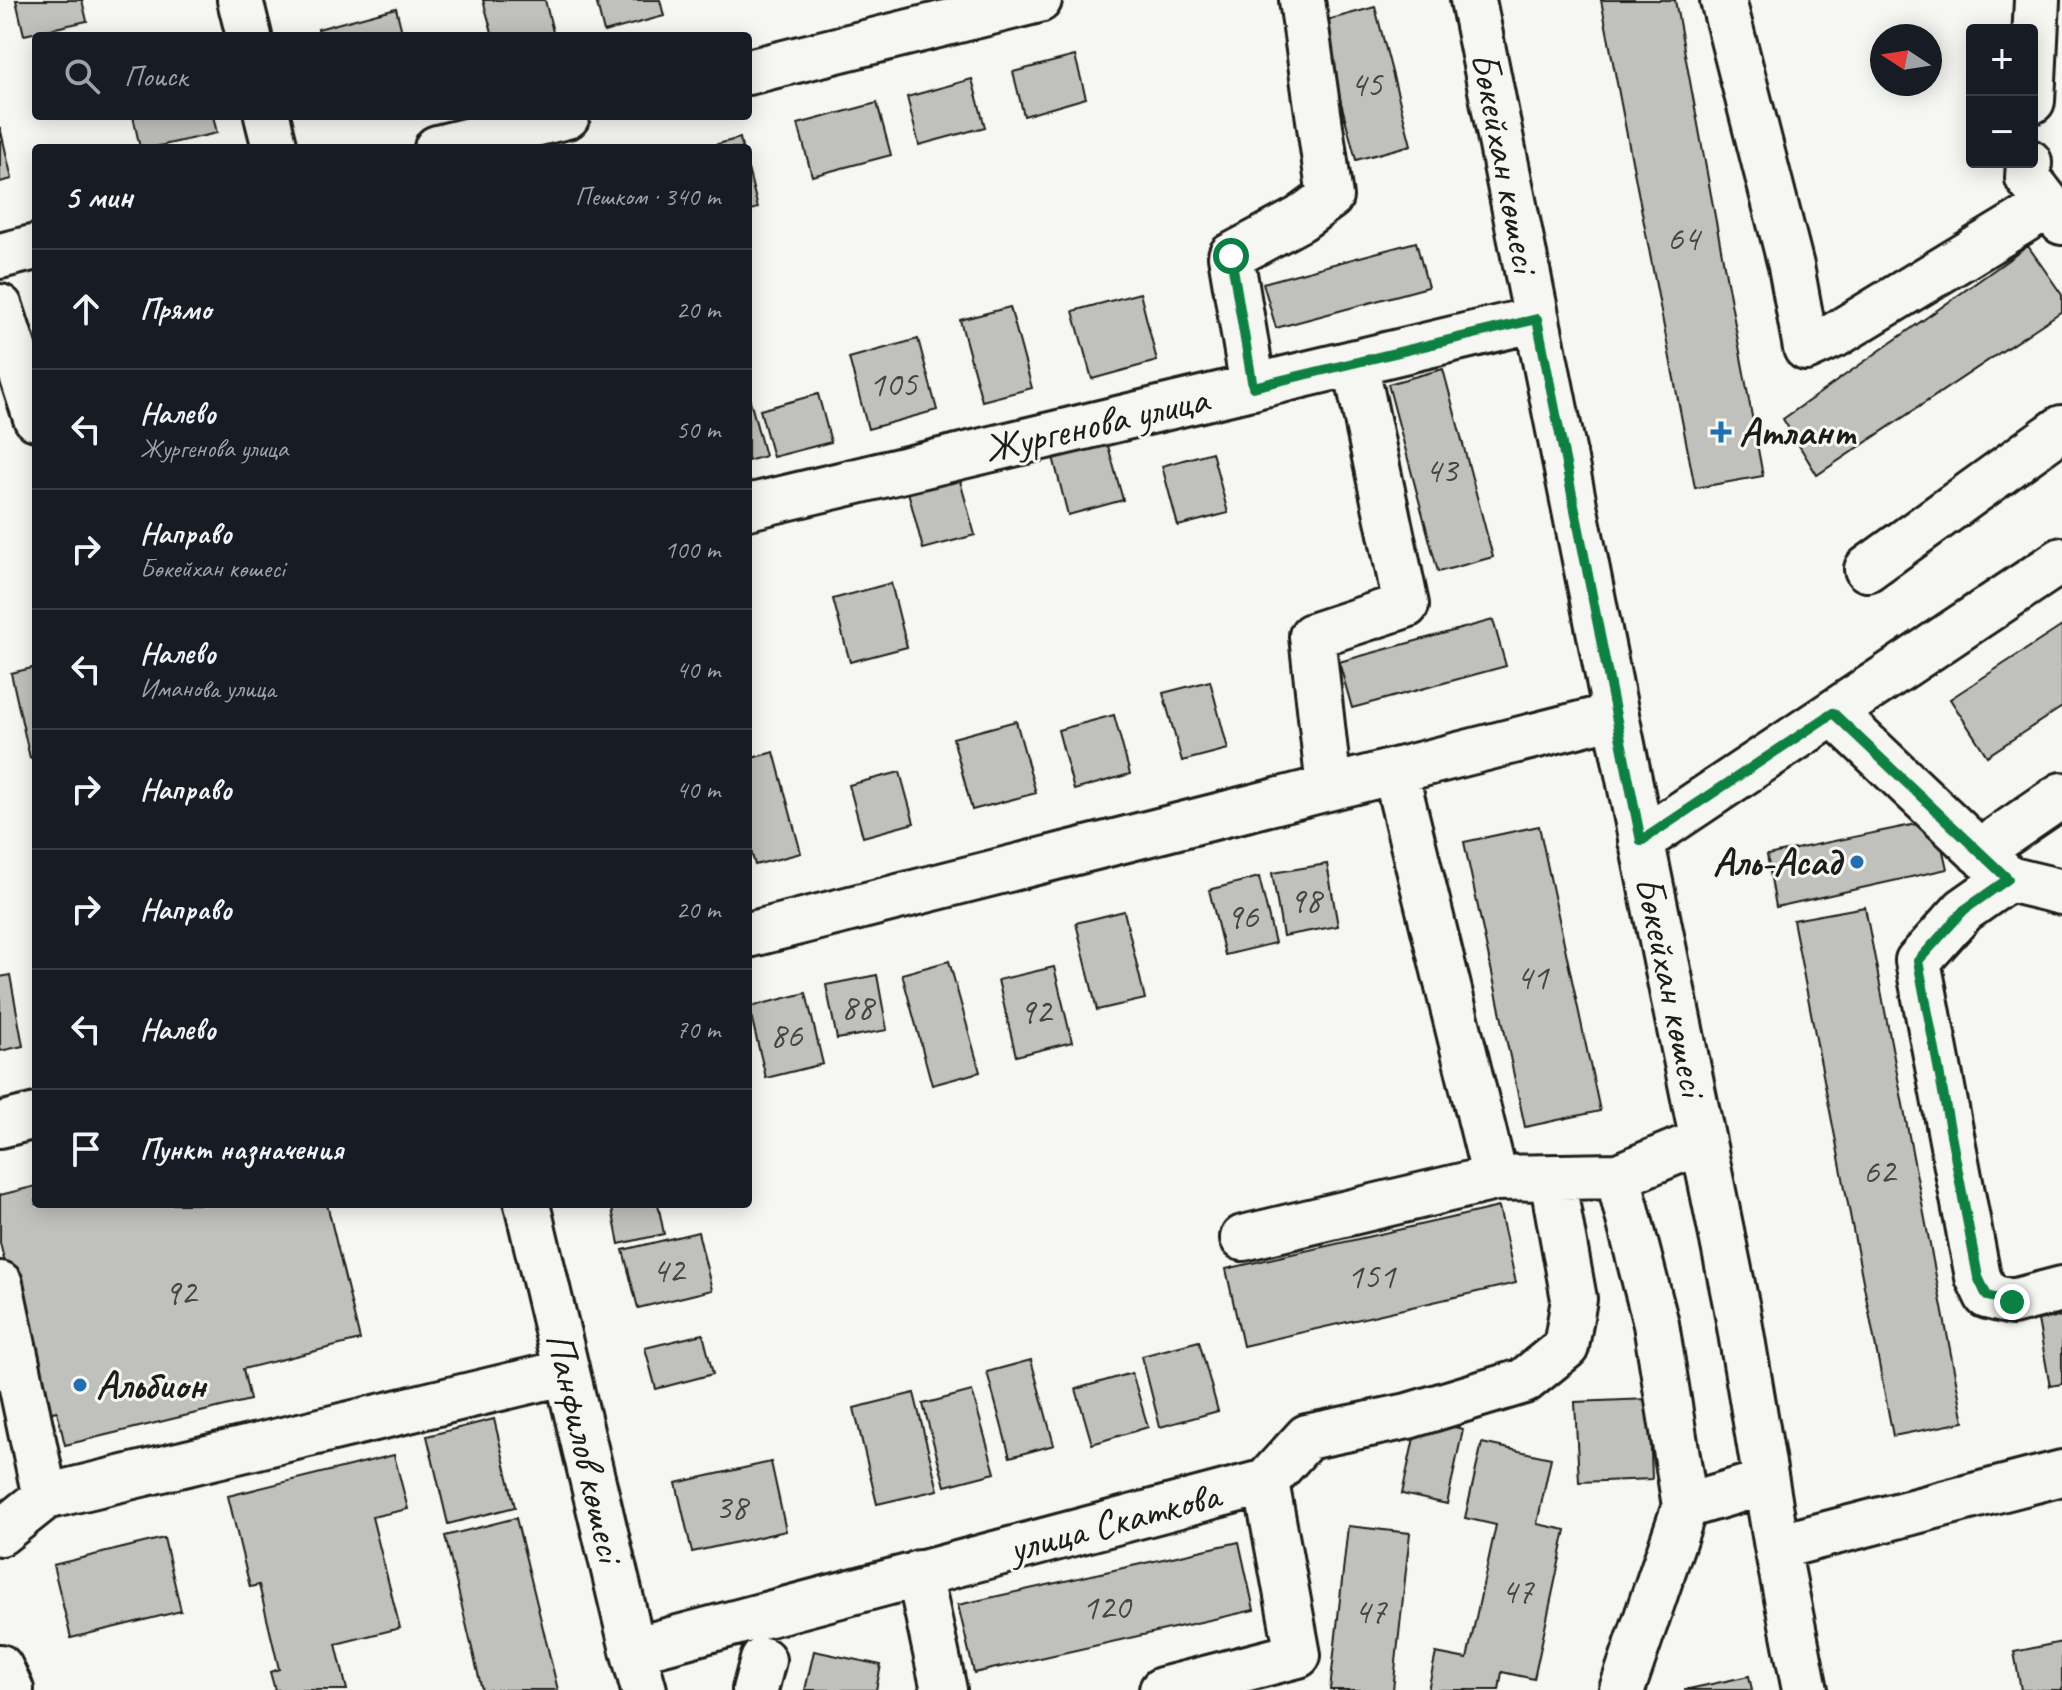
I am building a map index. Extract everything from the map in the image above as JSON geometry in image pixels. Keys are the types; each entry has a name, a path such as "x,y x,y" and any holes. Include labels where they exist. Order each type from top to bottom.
{"street":[{"path":"240,0 248,32"},
{"path":"752,71 1039,0"},
{"path":"1253,387 1231,256 1300,219 1330,197 1302,0"},
{"name":"Бөкейхан көшесі","path":"1473,0 1737,1309 1777,1547 1805,1690"},
{"path":"1723,0 1791,266 1806,348 2056,214 2028,178 2029,168"},
{"path":"2032,96 2037,0"},
{"path":"268,120 274,144"},
{"path":"453,144 551,120"},
{"path":"0,256 32,248"},
{"path":"0,307 32,406"},
{"name":"Жургенова улица","path":"752,506 1537,319"},
{"path":"1329,788 1312,636 1406,605 1355,362"},
{"path":"1867,569 2062,428"},
{"path":"1641,841 2062,560"},
{"path":"1833,713 1993,865 2062,892"},
{"path":"752,934 1616,715"},
{"path":"1395,771 1495,1178"},
{"path":"2062,795 1993,865 1964,910 1918,961 1978,1277 1987,1296 2012,1302 2062,1289"},
{"path":"0,1125 32,1117"},
{"path":"1243,1238 1495,1178 1618,1176 1702,1141"},
{"path":"1618,1176 1656,1324 1685,1506 1622,1690"},
{"name":"улица Скаткова","path":"639,1670 919,1573 1266,1482 1307,1437 1408,1416 1524,1381 1566,1347 1574,1299 1552,1178"},
{"name":"Панфилов көшесі","path":"528,1208 639,1670"},
{"path":"0,1284 45,1497"},
{"path":"0,1533 45,1497 567,1372"},
{"path":"1777,1547 2062,1473"},
{"path":"1162,1690 1230,1681 1298,1655 1266,1482"},
{"path":"1685,1506 1766,1482"},
{"path":"919,1573 944,1690"},
{"path":"0,1667 11,1690"}],"building":[{"path":"16,0 82,0 87,21 24,35"},
{"path":"483,0 545,0 553,32 492,32"},
{"path":"596,0 660,0 664,16 604,32"},
{"path":"1601,0 1675,0 1763,476 1695,488"},
{"path":"1375,7 1411,145 1356,160 1320,22"},
{"path":"396,8 402,32 319,32 318,29"},
{"path":"1075,56 1086,98 1024,116 1013,72"},
{"path":"972,79 985,127 919,145 907,97"},
{"path":"877,103 891,155 812,176 798,124"},
{"path":"134,120 214,120 217,133 168,144 139,144"},
{"path":"0,127 12,179 0,182"},
{"path":"740,138 741,144 718,144"},
{"path":"752,185 758,208 752,210"},
{"path":"1416,242 1428,287 1276,328 1263,283"},
{"path":"2028,246 2062,295 2062,311 1817,475 1783,419"},
{"path":"1140,293 1157,361 1092,379 1073,311"},
{"path":"1010,307 1032,388 982,401 960,320"},
{"path":"918,339 937,410 868,429 849,358"},
{"path":"1443,369 1493,557 1438,572 1388,384"},
{"path":"818,394 831,442 773,457 760,410"},
{"path":"752,408 765,456 752,460"},
{"path":"1105,435 1123,500 1068,515 1051,449"},
{"path":"1212,452 1228,513 1178,526 1162,466"},
{"path":"957,470 975,535 923,549 906,484"},
{"path":"891,583 907,647 850,662 833,599"},
{"path":"1493,620 1506,666 1352,708 1339,662"},
{"path":"2062,626 2062,707 1987,756 1950,699"},
{"path":"32,668 30,758 11,673"},
{"path":"1210,681 1228,749 1182,761 1163,693"},
{"path":"1114,715 1130,774 1074,790 1058,730"},
{"path":"1016,721 1036,793 972,810 953,738"},
{"path":"774,752 801,853 755,865 752,854 752,758"},
{"path":"900,772 914,823 863,837 849,785"},
{"name":"Аль-Асад","path":"1936,820 1947,869 1776,907 1767,855"},
{"path":"1539,826 1600,1111 1525,1127 1464,842"},
{"path":"1327,864 1338,926 1283,936 1272,873"},
{"path":"1259,877 1275,943 1225,955 1209,890"},
{"path":"1865,907 1964,1422 1893,1436 1793,920"},
{"path":"1124,911 1145,999 1097,1010 1076,923"},
{"path":"949,961 980,1072 932,1085 902,974"},
{"path":"1054,967 1072,1042 1016,1056 998,980"},
{"path":"10,975 23,1046 0,1051 0,977"},
{"path":"877,975 887,1030 837,1039 826,985"},
{"path":"806,993 823,1064 766,1078 752,1020 752,1006"},
{"path":"32,1187 32,1208 328,1208 360,1340 243,1369 250,1400 65,1445 57,1411 48,1413 26,1349 0,1243 0,1195"},
{"path":"1499,1207 1516,1283 1243,1346 1226,1269"},
{"path":"612,1208 659,1208 664,1234 619,1244"},
{"path":"698,1232 712,1290 638,1308 623,1250"},
{"path":"2062,1316 2062,1384 2050,1386 2038,1320"},
{"path":"703,1334 713,1374 656,1389 645,1348"},
{"path":"1199,1341 1218,1411 1160,1427 1142,1356"},
{"path":"1031,1360 1054,1445 1010,1457 987,1372"},
{"path":"1132,1373 1148,1427 1092,1444 1076,1389"},
{"path":"972,1391 995,1473 945,1486 923,1404"},
{"path":"914,1393 938,1490 877,1504 854,1408"},
{"path":"1649,1399 1652,1479 1579,1482 1575,1402"},
{"path":"494,1419 515,1507 448,1524 427,1436"},
{"path":"1418,1419 1463,1429 1447,1504 1402,1494"},
{"path":"1482,1443 1551,1458 1537,1524 1566,1530 1534,1679 1502,1672 1499,1690 1428,1690 1436,1653 1467,1659 1496,1525 1465,1518"},
{"path":"394,1455 408,1509 372,1517 400,1628 336,1644 347,1690 275,1690 270,1672 279,1669 259,1585 250,1587 228,1496"},
{"path":"771,1462 786,1531 692,1552 676,1483"},
{"path":"516,1518 558,1690 482,1690 445,1536"},
{"path":"1348,1526 1410,1533 1393,1690 1330,1690"},
{"path":"164,1538 181,1611 71,1638 53,1565"},
{"path":"1239,1542 1254,1610 974,1673 958,1605"},
{"path":"2062,1642 2062,1690 2021,1690 2014,1652"},
{"path":"814,1651 881,1665 876,1690 805,1690"},
{"path":"1749,1676 1752,1690 1684,1690"}],"place":[{"name":"Атлант","path":"1721,432"},
{"name":"Аль-Асад","path":"1857,862"},
{"name":"Альбион","path":"80,1385"}],"route":[{"path":"1231,256 1253,387 1537,319 1641,841 1833,713 2008,879 1964,910 1918,961 1978,1277 1987,1296 2012,1302"}]}
